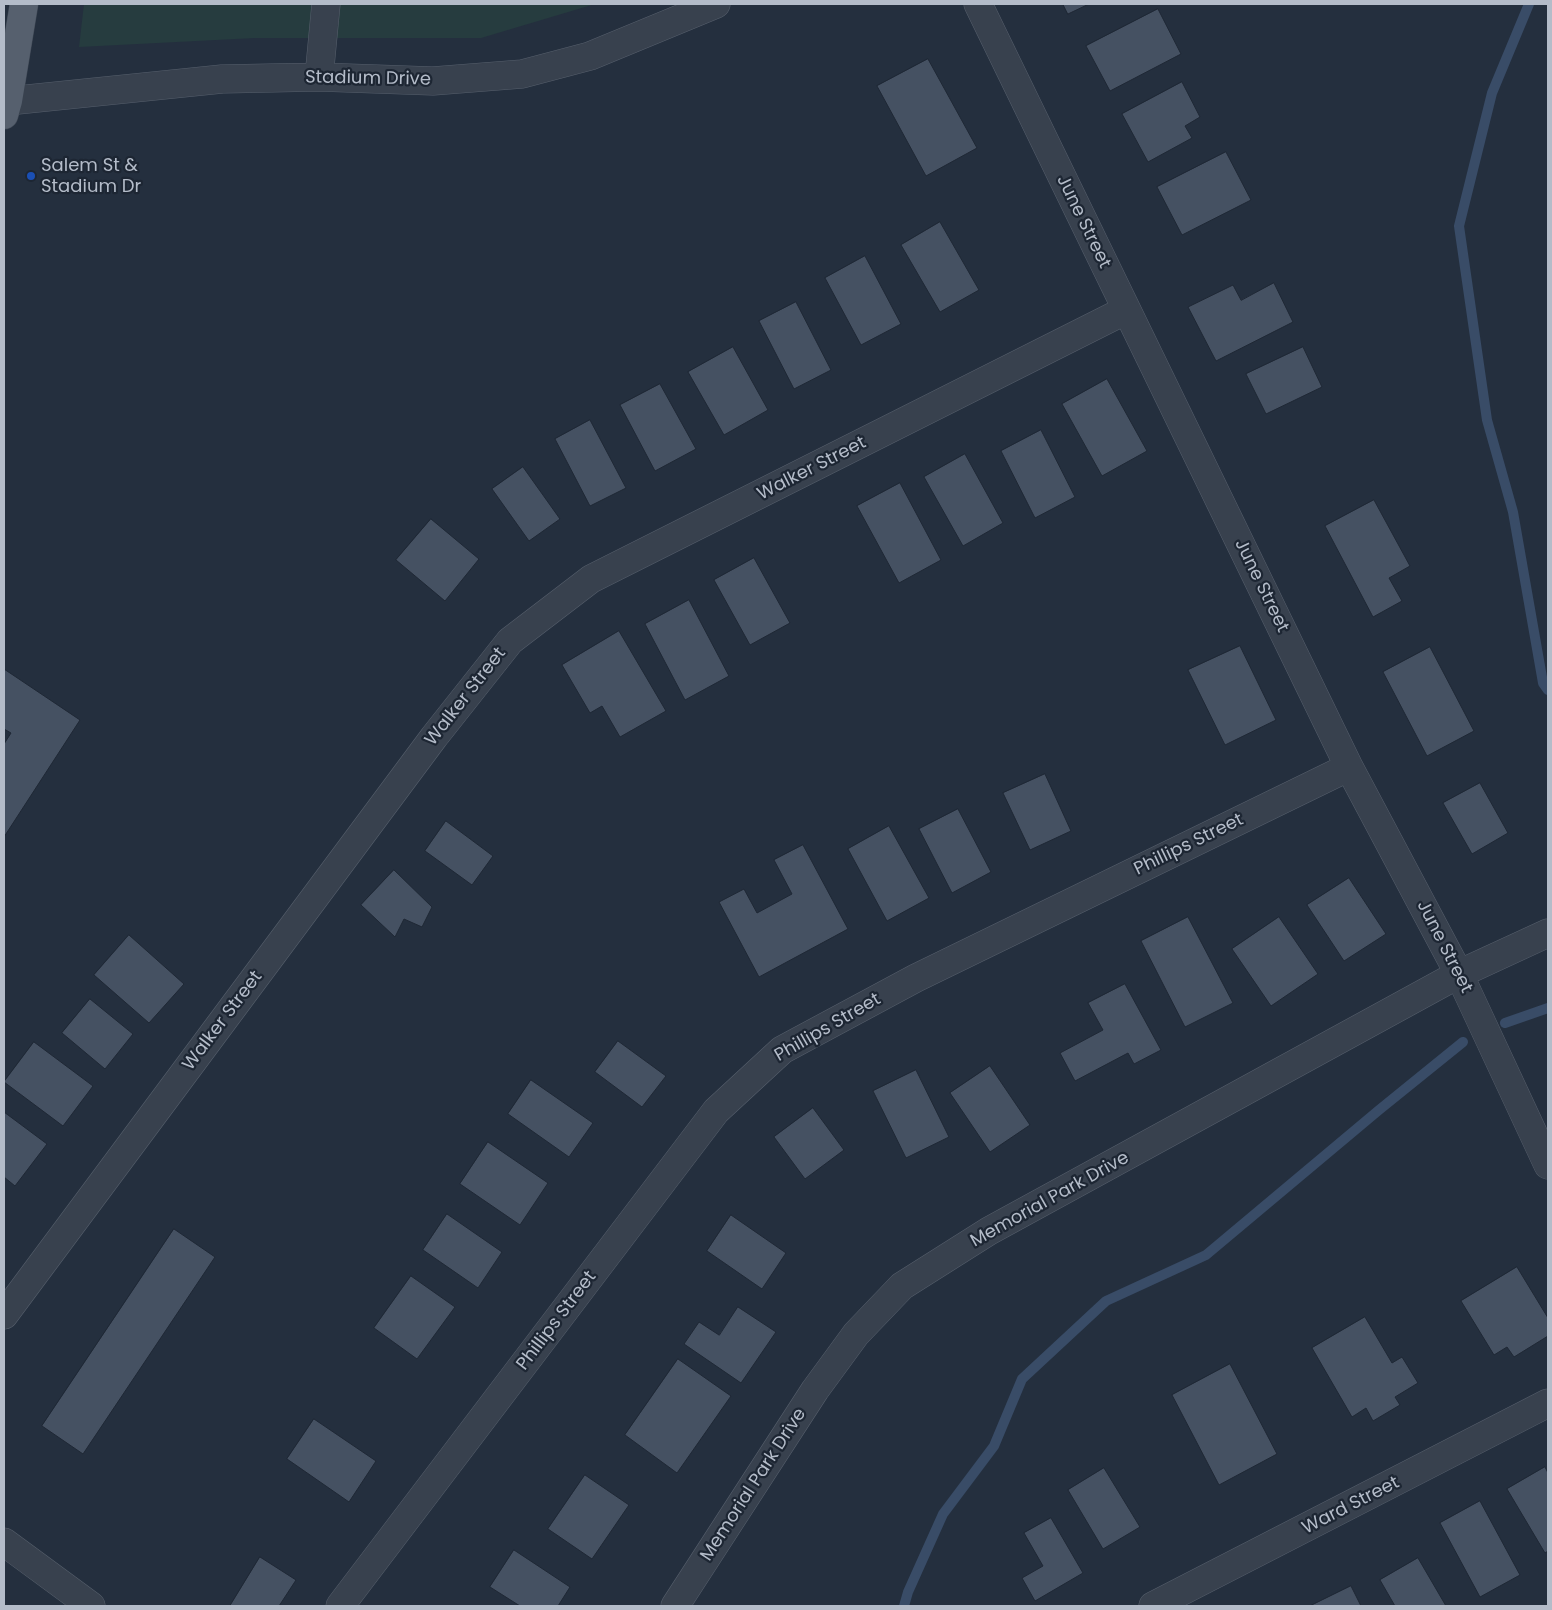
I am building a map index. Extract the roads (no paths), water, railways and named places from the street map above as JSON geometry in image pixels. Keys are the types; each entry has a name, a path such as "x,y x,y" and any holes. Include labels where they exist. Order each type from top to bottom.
{"main road":[{"path":"6,108 24,4"}],"street":[{"path":"320,77 326,4"},
{"name":"Stadium Drive","path":"6,108 222,79 320,77 433,81 522,74 590,56 716,4"},
{"name":"June Street","path":"978,4 1349,767 1459,974 1548,1165"},
{"name":"Walker Street","path":"4,1315 434,737 510,641 591,579 1126,310"},
{"name":"Phillips Street","path":"340,1606 716,1111 782,1050 916,978 1349,767"},
{"name":"Memorial Park Drive","path":"675,1606 815,1390 856,1334 902,1286 989,1231 1459,974 1548,933"},
{"name":"Ward Street","path":"1154,1606 1548,1403"},
{"path":"4,1542 91,1606"}],"waterway":[{"path":"1529,4 1492,93 1459,226 1487,420 1513,512 1543,683 1548,690"},
{"path":"1505,1023 1548,1008"},
{"path":"904,1606 908,1592 943,1514 994,1446 1022,1379 1106,1301 1206,1255 1463,1042"}],"place":[{"name":"Salem St & Stadium Dr","path":"31,176"}]}
